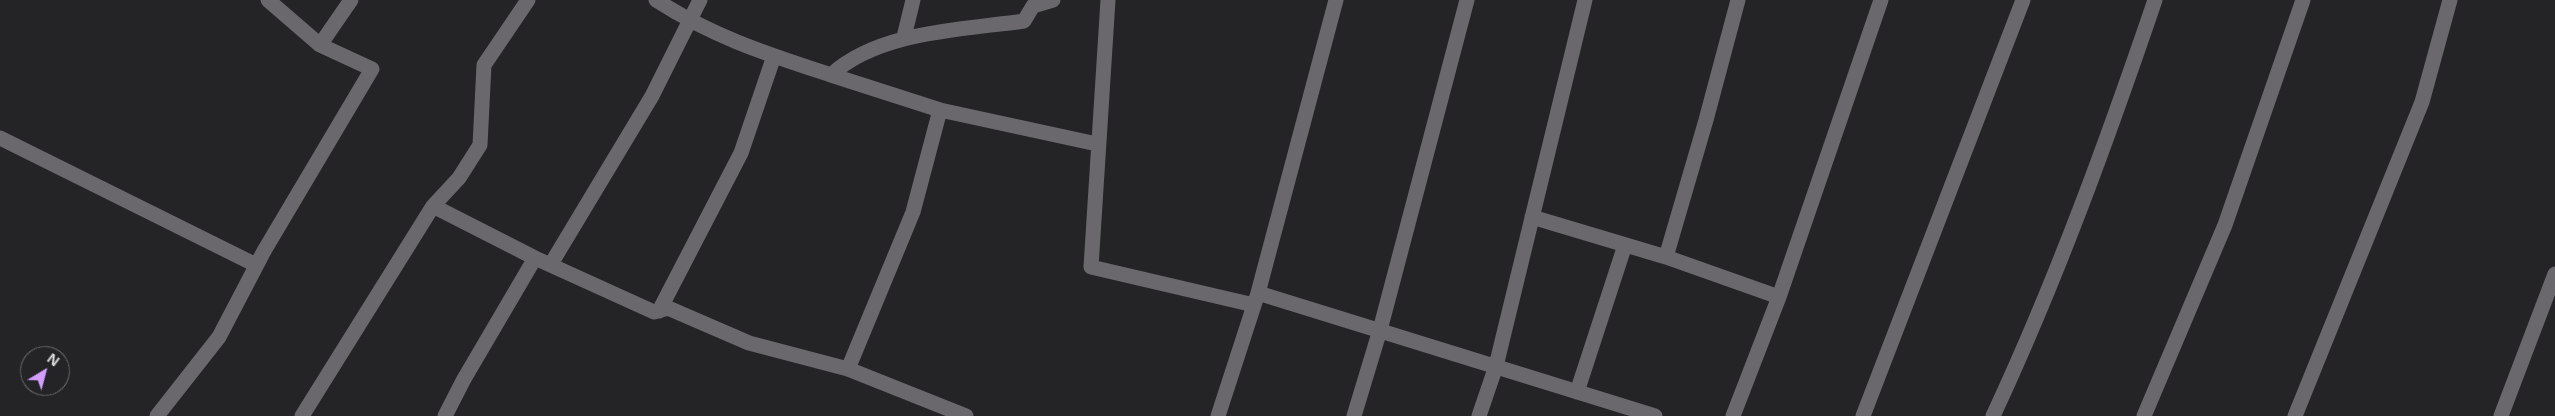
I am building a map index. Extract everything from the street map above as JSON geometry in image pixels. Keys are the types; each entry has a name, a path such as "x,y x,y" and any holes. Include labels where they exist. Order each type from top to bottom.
{"street":[{"path":"157,416 219,337 256,265 372,69 320,45 268,0"},
{"path":"320,45 351,0"},
{"path":"302,416 433,206 459,178 480,145 484,65 528,0"},
{"path":"656,0 690,22 746,47 831,75 940,110 1097,144"},
{"path":"551,264 652,96 700,0"},
{"path":"904,37 913,0"},
{"path":"831,75 844,63 904,37 1024,21 1033,6 1053,0"},
{"path":"1108,0 1097,144 1091,267 1256,299 1380,330 1577,392 1609,409 1655,416"},
{"path":"1218,416 1256,299 1336,0"},
{"path":"1354,416 1380,330 1467,0"},
{"path":"1479,416 1496,366 1585,0"},
{"path":"1666,257 1706,120 1738,0"},
{"path":"1733,416 1778,297 1881,0"},
{"path":"1863,416 2023,0"},
{"path":"1993,416 2033,330 2109,137 2155,0"},
{"path":"2144,416 2225,225 2303,0"},
{"path":"2295,416 2422,102 2450,0"},
{"path":"659,311 741,153 774,56"},
{"path":"848,369 912,212 940,110"},
{"path":"0,138 256,265"},
{"path":"433,206 535,258 654,312 668,308 748,343 848,369 943,412 966,416"},
{"path":"1532,217 1666,257 1778,297"},
{"path":"1577,392 1625,245"},
{"path":"445,416 464,379 535,258"},
{"path":"2501,416 2555,274"}]}
